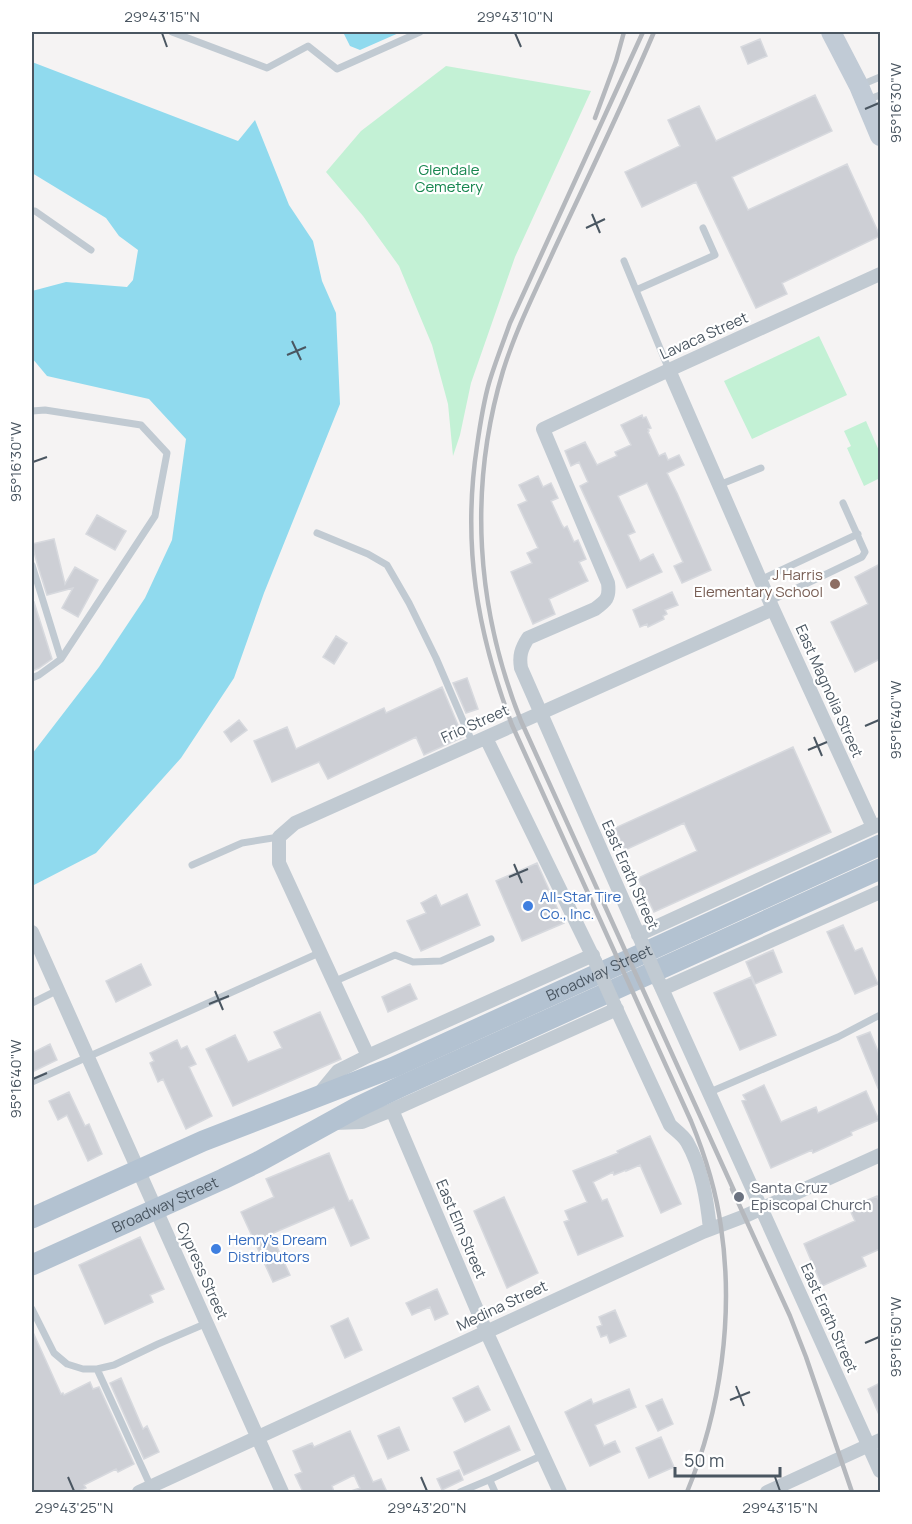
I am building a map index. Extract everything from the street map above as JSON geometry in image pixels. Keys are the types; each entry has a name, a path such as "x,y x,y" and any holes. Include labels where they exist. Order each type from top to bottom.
{"main road":[{"name":"Broadway Street","path":"32,1218 244,1125 394,1067 878,832"},
{"name":"Broadway Street","path":"32,1265 258,1162 326,1124 402,1086 880,869"}],"street":[{"path":"831,32 868,94 880,136"},
{"name":"Lavaca Street","path":"543,429 880,274"},
{"name":"East Magnolia Street","path":"669,370 760,580 878,832"},
{"name":"East Erath Street","path":"543,429 609,583 610,593 595,609 528,638 522,648 521,668 761,1209 875,1442 880,1471"},
{"name":"Frio Street","path":"279,837 295,823 479,741 772,605"},
{"path":"479,741 594,958 670,1125 686,1140 700,1174 708,1203 711,1229"},
{"name":"Broadway Street","path":"640,939 878,832"},
{"path":"279,837 279,863 368,1056"},
{"path":"661,986 880,892"},
{"name":"Cypress Street","path":"32,932 282,1492"},
{"name":"Broadway Street","path":"316,1098 338,1071 594,958"},
{"name":"Broadway Street","path":"326,1124 362,1122 392,1110 615,1007"},
{"name":"East Elm Street","path":"392,1110 486,1331 560,1492"},
{"name":"Medina Street","path":"145,1490 486,1331 880,1155"},
{"path":"767,1492 875,1442"}],"lane":[{"path":"172,32 267,68 308,46 337,69 420,32"},
{"path":"868,94 880,77"},
{"path":"32,211 91,250"},
{"path":"636,290 715,255 703,228"},
{"path":"624,261 669,370"},
{"path":"32,411 45,410 141,425 167,453 155,516 61,659 32,678"},
{"path":"719,485 761,468"},
{"path":"772,605 862,557 866,552 843,503"},
{"path":"317,533 368,554 387,565 409,603 479,741"},
{"path":"760,580 858,534"},
{"path":"32,565 61,659"},
{"name":"Frio Street","path":"192,865 242,843 279,837"},
{"path":"333,982 395,955 413,962 441,961 491,939"},
{"path":"32,1082 320,953"},
{"path":"32,1003 58,990"},
{"path":"710,1092 838,1037 880,1015"},
{"path":"32,1310 54,1353 60,1359 75,1367 97,1369 114,1365 207,1323"},
{"path":"97,1369 145,1490"},
{"path":"460,1492 543,1455"},
{"path":"491,1479 495,1492"}],"green space":[{"name":"Glendale Cemetery","path":"446,66 591,91 515,257 471,383 453,456 448,404 432,345 399,266 363,216 326,172 361,131"},
{"path":"819,336 847,395 752,439 724,381"},
{"path":"866,421 880,453 880,478 864,486 847,448 851,446 844,431"}],"water":[{"path":"343,32 401,32 360,50 350,46"},
{"path":"32,62 238,141 255,120 289,205 313,241 322,281 336,313 340,404 264,593 234,678 181,758 96,853 32,886 32,754 99,667 145,598 172,540 186,439 149,399 47,376 32,358 32,291 66,282 127,287 133,280 138,250 119,236 106,218 32,173"}],"building":[{"path":"760,39 767,56 748,64 741,47"},
{"path":"815,95 832,131 732,177 748,210 847,164 880,236 782,283 787,294 756,308 696,182 642,207 625,172 680,146 668,120 699,106 716,141"},
{"path":"642,415 643,418 646,417 651,428 648,432 659,456 665,453 668,460 679,455 684,465 667,473 711,570 682,583 674,566 683,562 647,483 618,496 635,532 628,535 640,561 653,554 662,572 627,588 580,486 588,482 579,462 571,466 565,451 585,442 597,465 617,456 615,452 631,445 621,425"},
{"path":"538,476 543,487 551,483 558,498 551,501 564,528 567,526 574,542 578,540 586,559 579,562 588,581 549,599 555,614 533,624 511,572 532,563 527,553 538,548 518,505 527,501 519,485"},
{"path":"97,515 126,531 115,550 86,534"},
{"path":"54,539 65,584 75,567 98,580 78,617 62,608 73,588 47,595 37,563 32,544"},
{"path":"880,564 880,659 855,672 831,622 868,604 855,577"},
{"path":"672,592 678,605 665,610 667,614 663,616 664,619 648,627 647,624 640,627 633,610"},
{"path":"34,602 52,659 32,671 32,603"},
{"path":"336,636 347,643 334,664 323,657"},
{"path":"467,678 478,709 466,713 453,683"},
{"path":"442,687 463,737 424,755 416,737 328,779 319,762 272,782 254,741 287,727 296,749 384,708 386,713"},
{"path":"239,720 247,730 231,742 224,732"},
{"path":"793,747 831,832 654,912 638,878 697,851 684,823 625,850 615,828"},
{"path":"537,863 564,923 522,941 496,881"},
{"path":"467,894 480,925 421,951 407,921 426,913 421,903 436,895 441,906"},
{"path":"843,925 855,951 862,948 878,984 855,994 827,932"},
{"path":"773,950 782,972 755,984 746,962"},
{"path":"141,964 151,985 116,1002 106,981"},
{"path":"751,977 776,1035 740,1050 714,993"},
{"path":"410,984 417,999 388,1012 382,997"},
{"path":"320,1012 341,1059 233,1106 206,1049 235,1035 248,1062 282,1048 274,1032"},
{"path":"870,1032 880,1056 880,1093 857,1037"},
{"path":"177,1040 181,1049 187,1046 196,1064 189,1067 212,1116 186,1129 163,1079 158,1082 150,1063 154,1061 150,1053"},
{"path":"50,1044 57,1060 32,1072 32,1053"},
{"path":"764,1085 781,1122 816,1107 818,1113 866,1091 879,1120 813,1153 812,1150 771,1168 742,1101 746,1100 743,1095"},
{"path":"69,1092 85,1126 89,1124 102,1154 88,1161 67,1115 58,1120 49,1101"},
{"path":"650,1136 681,1204 661,1213 640,1165 614,1175 613,1172 593,1182 602,1201 607,1199 623,1236 578,1255 564,1222 569,1220 565,1211 587,1202 573,1171 618,1153 617,1151"},
{"path":"329,1153 349,1201 352,1200 369,1238 351,1246 334,1207 271,1234 290,1275 273,1282 241,1212 274,1197 266,1179"},
{"path":"877,1196 880,1204 880,1249 862,1257 866,1266 822,1286 804,1244 855,1221 849,1208"},
{"path":"504,1197 538,1273 507,1288 474,1211"},
{"path":"140,1237 164,1289 150,1295 153,1302 105,1324 79,1265"},
{"path":"437,1289 448,1314 435,1320 430,1307 412,1315 406,1303"},
{"path":"615,1310 626,1336 610,1343 607,1335 601,1337 597,1327 602,1325 599,1317"},
{"path":"348,1318 362,1350 345,1358 331,1326"},
{"path":"32,1330 61,1394 64,1395 90,1382 93,1389 99,1387 134,1464 118,1472 116,1469 84,1485 86,1488 77,1492 32,1492"},
{"path":"121,1378 143,1429 147,1426 159,1452 144,1459 110,1383"},
{"path":"880,1383 880,1417 868,1389"},
{"path":"478,1386 490,1410 465,1422 453,1398"},
{"path":"629,1389 636,1407 595,1425 604,1446 615,1441 620,1452 590,1466 565,1412 591,1399 593,1404"},
{"path":"662,1399 673,1424 658,1431 646,1406"},
{"path":"509,1426 520,1450 464,1475 454,1452"},
{"path":"399,1427 409,1450 388,1459 378,1436"},
{"path":"350,1431 373,1482 381,1479 387,1492 348,1492 360,1488 354,1475 332,1486 334,1492 303,1492 295,1475 302,1472 293,1451 312,1443 314,1447"},
{"path":"661,1437 674,1467 649,1478 636,1448"},
{"path":"459,1470 463,1480 442,1490 437,1479"}],"railway":[{"path":"595,118 624,32"},
{"path":"643,32 510,323 491,376 482,414 473,483 472,553 482,622 490,656 512,725 691,1121 713,1186 725,1260 725,1328 716,1395 699,1461 687,1492"},
{"path":"654,32 508,355 492,415 485,459 481,503 482,547 486,591 494,635 521,721 736,1195"},
{"path":"732,1189 790,1316 852,1492"}],"place":[{"name":"J Harris Elementary School","path":"835,584"},
{"name":"All-Star Tire Co., Inc.","path":"528,906"},
{"name":"Santa Cruz Episcopal Church","path":"739,1197"},
{"name":"Henry's Dream Distributors","path":"216,1249"}]}
